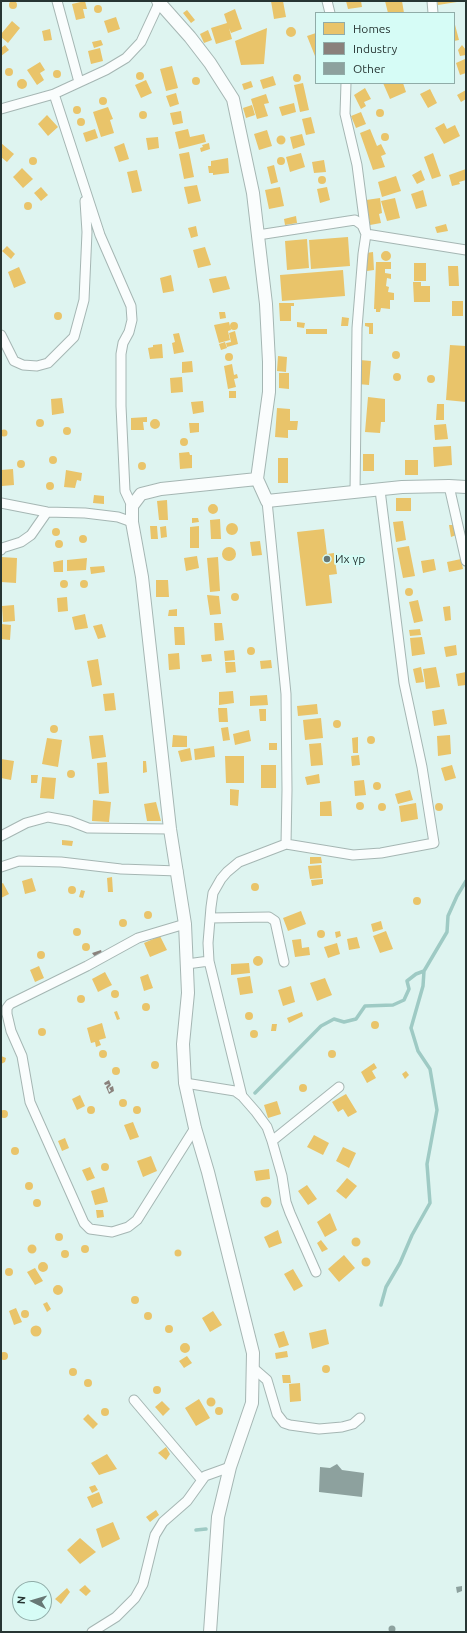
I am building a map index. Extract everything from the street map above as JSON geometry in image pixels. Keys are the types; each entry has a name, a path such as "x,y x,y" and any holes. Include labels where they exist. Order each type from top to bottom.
{"street":[{"path":"57,1 79,82"},
{"path":"327,1 330,12"},
{"path":"432,1 433,12"},
{"path":"1,109 54,94 126,58 141,42 159,2 206,58 234,99 253,193 266,304 269,392 257,479 267,501 286,694 286,844"},
{"path":"346,84 345,114 357,165 366,234 357,328 355,492"},
{"path":"54,94 100,235 131,306 132,320 129,332 123,343 121,354 121,406 125,491 132,506 132,522 142,578 170,829 186,924 188,993 183,1044 185,1083 195,1128 208,1172 253,1353 252,1403 230,1467 218,1517 210,1632"},
{"path":"1,335 14,361 23,365 37,366 48,363 74,337 84,300 87,232 84,187"},
{"path":"258,235 355,220 362,225 366,234"},
{"path":"366,234 466,250"},
{"path":"132,506 141,494 161,489 257,479"},
{"path":"449,486 466,561"},
{"path":"267,501 402,487 466,487"},
{"path":"242,1096 209,961 208,943 210,918 214,893 221,879 239,862 286,844 353,855 381,853 434,844 422,767 404,683 380,490"},
{"path":"1,503 47,512 85,513 118,517 132,522"},
{"path":"1,550 2,548 21,542 31,535 47,512"},
{"path":"1,836 26,823 48,817 70,821 88,828 170,829"},
{"path":"1,867 18,861 61,862 121,869 178,870"},
{"path":"210,918 269,918 274,921 284,962"},
{"path":"186,924 138,938 87,966 10,1004 7,1008 7,1014 11,1031 22,1056 30,1102 84,1223 90,1229 112,1232 128,1227 137,1220 195,1128"},
{"path":"187,964 209,961"},
{"path":"185,1083 235,1091 242,1096 266,1127 272,1141 282,1176 288,1208 316,1272"},
{"path":"272,1141 339,1087"},
{"path":"252,1367 267,1380 277,1414 284,1423 318,1428 342,1427 353,1424 360,1418"},
{"path":"134,1400 201,1479"},
{"path":"92,1632 116,1617 135,1598 143,1584 157,1530 163,1522 187,1501 201,1479 213,1472 230,1467"}],"building: Homes":[{"path":"11,1 15,1 17,5 15,9 11,9 9,7 9,3"},
{"path":"85,1 87,9 83,9 85,18 76,20 72,4"},
{"path":"271,1 283,1 286,17 274,19"},
{"path":"346,1 361,1 362,7 348,9"},
{"path":"385,1 402,1 404,12 388,12"},
{"path":"437,1 457,1 457,2 438,5"},
{"path":"96,5 100,5 102,9 100,13 96,13 94,11 94,7"},
{"path":"235,9 242,29 231,33 229,28 232,39 216,44 211,28 227,23 224,14"},
{"path":"187,10 195,20 191,23 183,13"},
{"path":"116,17 120,29 108,33 104,21"},
{"path":"12,21 20,28 8,43 1,37 1,34"},
{"path":"455,25 459,40 455,41"},
{"path":"291,27 296,32 291,37 286,32"},
{"path":"267,28 264,64 241,65 235,41"},
{"path":"50,29 52,40 44,41 42,31"},
{"path":"208,30 212,40 204,43 200,34"},
{"path":"315,33 315,56 307,36"},
{"path":"101,40 103,45 94,48 92,42"},
{"path":"5,45 9,50 1,56 1,48"},
{"path":"462,45 466,50 466,55 460,56 458,50"},
{"path":"100,48 103,61 91,64 88,51"},
{"path":"465,59 466,73 460,75 456,63"},
{"path":"40,62 45,70 40,73 44,80 37,85 27,70"},
{"path":"172,66 178,88 166,91 160,69"},
{"path":"7,68 11,68 13,72 11,76 7,76 5,74 5,70"},
{"path":"55,70 59,70 61,74 59,78 55,78 53,76 53,72"},
{"path":"138,72 142,72 144,76 142,80 138,80 136,78 136,74"},
{"path":"295,74 299,74 301,78 299,82 295,82 293,80 293,76"},
{"path":"273,76 276,85 263,89 260,80"},
{"path":"194,77 198,77 200,81 198,85 194,85 192,83 192,79"},
{"path":"20,79 24,79 26,80 26,88 20,89 17,86 17,82"},
{"path":"146,80 152,93 141,98 135,85"},
{"path":"251,81 253,87 244,90 242,84"},
{"path":"303,83 309,110 300,112 294,85"},
{"path":"383,84 403,84 406,92 390,99"},
{"path":"365,88 371,99 364,102 366,106 361,109 354,95"},
{"path":"430,89 437,103 428,108 420,94"},
{"path":"466,90 466,99 461,102 457,95"},
{"path":"176,93 179,104 170,107 166,96"},
{"path":"266,94 269,103 264,104 268,116 257,119 251,99"},
{"path":"101,97 105,97 107,101 105,105 101,105 99,103 99,99"},
{"path":"294,103 296,112 282,116 279,107"},
{"path":"252,105 255,115 246,118 243,108"},
{"path":"75,106 79,106 81,110 79,114 75,114 73,112 73,108"},
{"path":"108,107 113,119 110,120 114,133 101,137 93,112"},
{"path":"378,109 382,109 384,113 382,117 378,117 376,115 376,111"},
{"path":"141,111 145,111 147,115 145,119 141,119 139,117 139,113"},
{"path":"181,111 183,123 173,125 170,113"},
{"path":"361,112 366,124 356,128 351,116"},
{"path":"47,115 58,127 48,136 38,124"},
{"path":"311,117 315,133 306,135 302,119"},
{"path":"79,118 83,118 85,122 83,126 79,126 77,124 77,120"},
{"path":"444,123 447,129 455,125 460,136 444,144 435,128"},
{"path":"95,129 98,138 86,142 83,133"},
{"path":"188,129 190,137 204,134 206,142 179,149 175,132"},
{"path":"370,129 377,146 381,144 386,154 381,156 385,167 373,170 360,133"},
{"path":"267,130 272,146 259,150 254,134"},
{"path":"383,133 387,133 389,137 387,141 383,141 381,139 381,135"},
{"path":"302,134 305,145 293,149 290,137"},
{"path":"279,136 283,136 285,140 283,144 279,144 277,142 277,138"},
{"path":"158,137 159,148 148,150 146,138"},
{"path":"1,143 14,154 7,162 1,157"},
{"path":"124,143 129,159 119,162 114,147"},
{"path":"209,143 210,149 201,152 200,148 203,147 202,145"},
{"path":"189,152 194,177 184,179 179,154"},
{"path":"301,153 305,167 290,172 286,157"},
{"path":"433,153 441,176 432,179 424,157"},
{"path":"31,157 35,157 37,161 35,165 31,165 29,163 29,159"},
{"path":"279,157 283,157 285,161 283,165 279,165 277,163 277,159"},
{"path":"228,158 229,173 213,175 213,173 209,173 208,166 211,166 211,161"},
{"path":"324,160 326,172 314,173 312,162"},
{"path":"274,165 278,182 271,184 267,167"},
{"path":"22,168 33,179 23,188 13,177"},
{"path":"466,169 466,180 459,182 460,184 452,186 449,175"},
{"path":"137,170 142,191 132,193 127,172"},
{"path":"421,170 425,180 417,184 412,175"},
{"path":"320,176 324,176 326,180 324,184 320,184 318,182 318,178"},
{"path":"396,176 401,191 382,197 378,182"},
{"path":"197,185 201,201 188,204 184,187"},
{"path":"41,187 48,195 41,201 34,193"},
{"path":"280,187 284,206 269,209 265,190"},
{"path":"327,187 330,200 320,203 317,189"},
{"path":"423,190 427,206 416,209 411,194"},
{"path":"380,198 382,213 379,214 381,223 370,225 366,200"},
{"path":"395,198 400,218 387,221 381,201"},
{"path":"26,202 30,202 32,206 30,210 26,210 24,208 24,204"},
{"path":"296,216 297,223 285,225 284,219"},
{"path":"446,224 448,231 437,233 435,227"},
{"path":"196,226 198,236 191,238 188,228"},
{"path":"348,237 350,266 311,269 309,240"},
{"path":"307,239 309,268 287,270 285,241"},
{"path":"7,246 15,254 11,259 2,251"},
{"path":"205,247 211,265 198,268 193,250"},
{"path":"384,251 388,251 390,252 390,260 384,261 381,258 381,254"},
{"path":"373,252 374,270 367,271 366,253"},
{"path":"376,262 391,262 391,269 385,269 385,273 391,274 391,279 387,278 386,286 389,287 388,292 394,293 394,300 390,300 390,309 381,308 380,312 376,312 376,309 374,309"},
{"path":"414,263 426,263 426,281 414,281"},
{"path":"448,266 458,266 459,286 449,286"},
{"path":"19,267 26,283 14,288 8,272"},
{"path":"343,270 345,296 282,301 280,275"},
{"path":"171,275 174,291 163,293 160,278"},
{"path":"226,276 230,289 213,293 209,279"},
{"path":"413,282 421,282 421,286 430,286 430,302 414,302"},
{"path":"452,301 463,301 463,316 452,316"},
{"path":"279,303 294,303 294,306 291,306 291,321 280,321"},
{"path":"56,312 60,312 62,316 60,320 56,320 54,318 54,314"},
{"path":"219,312 225,312 226,318 220,319"},
{"path":"342,317 349,318 348,326 341,326"},
{"path":"229,322 231,330 228,331 230,340 219,343 214,325"},
{"path":"232,322 236,322 238,326 236,330 232,330 230,328 230,324"},
{"path":"297,322 305,323 304,328 297,327"},
{"path":"365,323 373,323 373,334 369,334 369,327 365,326"},
{"path":"306,329 327,329 327,334 306,334"},
{"path":"235,331 238,344 227,347 226,343 231,342 229,333"},
{"path":"179,333 184,352 174,354 172,343 175,342 173,334"},
{"path":"225,342 227,348 221,350 219,344"},
{"path":"162,344 163,358 150,359 148,348 153,347 153,345"},
{"path":"450,345 466,346 466,402 446,400"},
{"path":"394,351 398,351 400,355 398,359 394,359 392,357 392,353"},
{"path":"227,353 231,353 233,357 231,361 227,361 225,359 225,355"},
{"path":"278,356 287,357 286,372 277,371"},
{"path":"360,360 371,361 369,385 358,384"},
{"path":"192,361 193,372 182,373 182,362"},
{"path":"232,364 234,375 237,374 238,378 234,379 236,387 228,389 224,366"},
{"path":"279,373 289,373 289,389 279,388"},
{"path":"395,373 399,373 401,377 399,381 395,381 393,379 393,375"},
{"path":"429,375 433,375 435,379 433,383 429,383 427,381 427,377"},
{"path":"182,377 183,392 171,393 170,378"},
{"path":"229,391 236,391 236,398 229,398"},
{"path":"368,397 385,399 385,422 381,422 380,433 365,432"},
{"path":"62,398 64,413 52,415 51,399"},
{"path":"203,401 204,412 193,414 191,402"},
{"path":"437,404 444,404 444,420 436,420"},
{"path":"277,408 290,409 290,421 298,421 297,430 288,430 288,438 275,437"},
{"path":"147,417 147,422 143,422 144,430 131,430 131,418"},
{"path":"38,419 42,419 44,423 42,427 38,427 36,425 36,421"},
{"path":"153,419 157,419 160,424 157,429 153,429 150,426 150,422"},
{"path":"189,423 199,423 199,432 190,433"},
{"path":"446,424 448,439 435,440 434,425"},
{"path":"65,427 69,427 71,431 69,435 65,435 63,433 63,429"},
{"path":"4,429 7,430 7,436 4,437 1,436 0,433 1,430"},
{"path":"182,438 186,438 188,442 186,446 182,446 180,444 180,440"},
{"path":"451,446 452,465 434,467 433,447"},
{"path":"189,452 190,455 192,455 192,468 180,469 179,453"},
{"path":"363,454 374,454 374,471 363,471"},
{"path":"51,456 55,456 57,460 55,464 51,464 49,462 49,458"},
{"path":"278,458 288,458 288,483 278,483"},
{"path":"19,460 23,460 25,464 23,468 19,468 17,466 17,462"},
{"path":"405,460 418,460 418,475 405,475"},
{"path":"140,462 144,462 146,466 144,470 140,470 138,468 138,464"},
{"path":"13,469 14,485 2,486 1,470"},
{"path":"66,470 82,473 81,481 77,480 75,488 64,487"},
{"path":"48,482 52,482 54,486 52,490 48,490 46,488 46,484"},
{"path":"94,495 104,496 104,504 93,503"},
{"path":"396,498 411,498 411,511 396,511"},
{"path":"167,500 168,520 159,520 157,501"},
{"path":"211,504 215,504 218,509 215,514 211,514 208,511 208,507"},
{"path":"192,518 198,518 199,522 192,523"},
{"path":"220,519 221,539 211,539 210,520"},
{"path":"403,521 406,540 396,542 393,522"},
{"path":"232,523 236,525 238,529 236,533 232,535 228,533 226,529 228,525"},
{"path":"449,525 457,525 459,534 451,537"},
{"path":"150,526 157,526 158,539 151,539"},
{"path":"166,526 167,537 161,538 160,527"},
{"path":"199,526 199,548 190,548 190,527"},
{"path":"54,528 58,528 60,532 58,536 54,536 52,534 52,530"},
{"path":"324,529 327,554 334,553 337,574 329,575 332,603 306,606 297,532"},
{"path":"81,535 85,535 87,539 85,543 81,543 79,541 79,537"},
{"path":"57,540 61,540 63,544 61,548 57,548 55,546 55,542"},
{"path":"260,541 262,555 252,556 250,542"},
{"path":"409,546 415,576 403,578 397,548"},
{"path":"229,547 234,549 236,554 234,559 229,561 224,559 222,554 224,549"},
{"path":"197,556 199,568 186,571 184,558"},
{"path":"1,557 17,558 16,583 1,582"},
{"path":"218,557 220,591 210,592 207,558"},
{"path":"87,558 86,570 67,571 67,560"},
{"path":"434,559 436,570 423,573 421,561"},
{"path":"461,559 463,569 449,572 447,562"},
{"path":"63,560 63,572 54,572 53,562"},
{"path":"104,566 105,572 91,574 90,567"},
{"path":"62,580 66,580 68,584 66,588 62,588 60,586 60,582"},
{"path":"82,580 86,580 88,584 86,588 82,588 80,586 80,582"},
{"path":"156,580 168,580 169,597 156,597"},
{"path":"407,588 411,588 413,592 411,596 407,596 405,594 405,590"},
{"path":"233,593 237,593 239,597 237,601 233,601 231,599 231,595"},
{"path":"207,595 219,596 221,614 210,615"},
{"path":"67,597 68,611 58,612 57,598"},
{"path":"418,600 423,621 414,623 409,602"},
{"path":"14,605 15,621 3,622 2,606"},
{"path":"450,606 451,620 445,621 443,607"},
{"path":"177,609 177,616 168,616 169,610"},
{"path":"85,614 88,628 75,630 72,617"},
{"path":"214,623 222,623 224,640 215,641"},
{"path":"1,624 11,625 10,640 1,639"},
{"path":"102,624 106,637 98,639 93,626"},
{"path":"174,627 184,627 185,645 175,645"},
{"path":"420,629 421,635 410,636 409,630"},
{"path":"422,637 425,654 412,656 410,638"},
{"path":"456,645 457,655 446,657 444,647"},
{"path":"249,647 253,647 255,651 253,655 249,655 247,653 247,649"},
{"path":"234,650 235,660 225,661 224,651"},
{"path":"179,653 180,669 169,670 168,654"},
{"path":"211,654 212,661 202,662 201,655"},
{"path":"98,659 102,685 92,687 87,661"},
{"path":"271,660 272,668 261,669 260,661"},
{"path":"225,662 235,662 236,672 226,673"},
{"path":"421,667 424,682 416,683 413,669"},
{"path":"436,667 440,687 426,689 423,669"},
{"path":"466,672 466,685 458,686 456,674"},
{"path":"233,691 234,703 219,705 219,692"},
{"path":"114,693 116,710 105,711 103,694"},
{"path":"267,695 268,705 250,706 250,696"},
{"path":"317,704 318,714 298,716 297,706"},
{"path":"218,708 227,708 228,722 219,722"},
{"path":"259,709 266,709 266,721 260,721"},
{"path":"444,709 447,724 434,726 432,711"},
{"path":"321,718 323,738 305,740 303,720"},
{"path":"335,720 339,720 341,724 339,728 335,728 333,726 333,722"},
{"path":"52,725 56,725 58,729 56,733 52,733 50,731 50,727"},
{"path":"228,727 230,740 223,741 221,728"},
{"path":"249,730 251,741 235,745 233,734"},
{"path":"103,735 106,757 92,759 89,736"},
{"path":"173,735 187,736 187,747 172,747"},
{"path":"450,735 451,754 438,756 437,736"},
{"path":"369,736 373,736 375,740 373,744 369,744 367,742 367,738"},
{"path":"358,737 358,753 353,753 352,738"},
{"path":"47,738 62,740 58,767 42,764"},
{"path":"269,743 277,743 277,750 269,750"},
{"path":"321,743 323,765 311,766 309,744"},
{"path":"214,746 215,757 195,760 194,749"},
{"path":"190,748 192,760 181,762 178,751"},
{"path":"359,755 360,765 352,766 351,756"},
{"path":"225,756 244,756 244,783 226,783"},
{"path":"1,759 14,761 11,780 1,778"},
{"path":"143,761 146,761 147,772 143,773"},
{"path":"107,762 109,793 99,794 97,763"},
{"path":"261,765 276,765 276,788 261,788"},
{"path":"452,765 456,778 445,781 441,768"},
{"path":"69,770 73,770 75,774 73,778 69,778 67,776 67,772"},
{"path":"319,774 320,783 307,785 305,777"},
{"path":"31,775 38,775 37,783 31,783"},
{"path":"42,777 56,778 54,799 40,798"},
{"path":"364,780 366,795 355,796 354,781"},
{"path":"375,782 379,782 381,786 379,790 375,790 373,788 373,784"},
{"path":"230,789 239,790 238,806 230,805"},
{"path":"410,790 413,800 398,804 395,794"},
{"path":"93,800 111,802 109,822 92,821"},
{"path":"331,801 332,816 320,816 320,802"},
{"path":"156,802 161,821 147,821 144,804"},
{"path":"358,802 362,802 364,806 362,810 358,810 356,808 356,804"},
{"path":"380,803 384,803 386,807 384,811 380,811 378,809 378,805"},
{"path":"416,803 418,819 401,822 399,806"},
{"path":"437,803 441,803 443,807 441,811 437,811 435,809 435,805"},
{"path":"62,840 73,841 72,846 62,845"},
{"path":"310,857 321,857 322,863 310,864"},
{"path":"321,865 322,878 310,879 308,866"},
{"path":"112,877 113,892 108,892 107,878"},
{"path":"32,878 36,891 25,894 22,881"},
{"path":"323,879 323,884 312,886 311,880"},
{"path":"3,883 9,894 1,898 1,884"},
{"path":"253,883 257,883 259,887 257,891 253,891 251,889 251,885"},
{"path":"70,886 74,886 76,890 74,894 70,894 68,892 68,888"},
{"path":"81,890 85,891 83,898 79,897"},
{"path":"415,897 419,897 421,901 419,905 415,905 413,903 413,899"},
{"path":"146,911 150,911 152,915 150,919 146,919 144,917 144,913"},
{"path":"301,911 306,924 288,931 283,918"},
{"path":"121,919 125,919 127,923 125,927 121,927 119,925 119,921"},
{"path":"381,921 383,929 373,932 371,924"},
{"path":"75,928 79,928 81,932 79,936 75,936 73,934 73,930"},
{"path":"319,930 323,930 325,934 323,938 319,938 317,936 317,932"},
{"path":"340,931 341,936 336,938 335,932"},
{"path":"386,931 393,949 380,953 373,936"},
{"path":"160,936 167,950 150,957 144,943"},
{"path":"357,937 360,948 349,950 347,939"},
{"path":"301,939 302,948 309,947 310,955 295,957 292,940"},
{"path":"84,943 88,943 90,947 88,951 84,951 82,949 82,945"},
{"path":"337,943 340,954 328,958 324,947"},
{"path":"39,951 43,951 45,955 43,959 39,959 37,957 37,953"},
{"path":"258,956 263,961 258,966 253,961"},
{"path":"249,963 250,973 231,975 231,964"},
{"path":"39,966 44,978 35,982 30,970"},
{"path":"105,972 112,985 98,992 92,979"},
{"path":"148,974 153,988 144,991 140,977"},
{"path":"250,976 253,993 240,995 237,978"},
{"path":"325,978 332,995 317,1001 310,983"},
{"path":"291,986 295,1002 283,1006 278,990"},
{"path":"113,990 117,990 119,994 117,998 113,998 111,996 111,992"},
{"path":"79,995 83,995 85,999 83,1003 79,1003 77,1001 77,997"},
{"path":"144,1003 148,1003 150,1007 148,1011 144,1011 142,1009 142,1005"},
{"path":"117,1011 120,1019 117,1020 114,1012"},
{"path":"247,1012 251,1012 253,1016 251,1020 247,1020 245,1018 245,1014"},
{"path":"302,1012 303,1016 289,1023 287,1018"},
{"path":"373,1021 377,1021 379,1025 377,1029 373,1029 371,1027 371,1023"},
{"path":"102,1023 106,1038 99,1040 101,1045 96,1047 95,1042 91,1043 87,1028"},
{"path":"272,1024 277,1024 276,1031 271,1031"},
{"path":"40,1028 44,1028 46,1032 44,1036 40,1036 38,1034 38,1030"},
{"path":"252,1030 256,1030 258,1034 256,1038 252,1038 250,1036 250,1032"},
{"path":"101,1050 105,1050 107,1054 105,1058 101,1058 99,1056 99,1052"},
{"path":"330,1050 334,1050 336,1054 334,1058 330,1058 328,1056 328,1052"},
{"path":"1,1056 6,1058 5,1062 1,1064"},
{"path":"153,1061 157,1061 159,1065 157,1069 153,1069 151,1067 151,1063"},
{"path":"374,1063 377,1068 372,1071 376,1078 367,1083 361,1072"},
{"path":"114,1067 118,1067 120,1071 118,1075 114,1075 112,1073 112,1069"},
{"path":"406,1071 409,1075 405,1079 402,1074"},
{"path":"301,1084 305,1084 307,1088 305,1092 301,1092 299,1090 299,1086"},
{"path":"346,1094 357,1112 348,1117 343,1109 338,1112 332,1102"},
{"path":"80,1095 85,1106 77,1110 72,1099"},
{"path":"121,1099 125,1099 127,1103 125,1107 121,1107 119,1105 119,1101"},
{"path":"277,1101 281,1114 268,1118 264,1105"},
{"path":"89,1106 93,1106 95,1110 93,1114 89,1114 87,1112 87,1108"},
{"path":"135,1106 139,1106 141,1110 139,1114 135,1114 133,1112 133,1108"},
{"path":"4,1110 7,1111 7,1117 4,1118 1,1117 0,1114 1,1111"},
{"path":"133,1122 139,1137 130,1140 124,1125"},
{"path":"314,1135 329,1143 323,1155 307,1147"},
{"path":"65,1138 69,1148 62,1151 58,1141"},
{"path":"13,1147 17,1147 19,1151 17,1155 13,1155 11,1153 11,1149"},
{"path":"343,1147 356,1153 349,1168 336,1161"},
{"path":"151,1156 157,1171 143,1177 137,1161"},
{"path":"103,1163 107,1163 109,1167 107,1171 103,1171 101,1169 101,1165"},
{"path":"90,1167 95,1178 87,1181 82,1170"},
{"path":"269,1169 270,1179 256,1181 254,1171"},
{"path":"347,1178 357,1186 346,1199 336,1191"},
{"path":"27,1182 31,1182 33,1186 31,1190 27,1190 25,1188 25,1184"},
{"path":"307,1185 317,1199 308,1205 298,1191"},
{"path":"104,1187 108,1202 95,1205 91,1191"},
{"path":"264,1197 268,1197 270,1198 270,1206 264,1207 261,1204 261,1200"},
{"path":"35,1199 39,1199 41,1203 39,1207 35,1207 33,1205 33,1201"},
{"path":"96,1210 103,1210 104,1217 97,1218"},
{"path":"330,1213 337,1230 325,1237 317,1222"},
{"path":"278,1230 282,1243 269,1248 264,1237"},
{"path":"57,1233 61,1233 63,1237 61,1241 57,1241 55,1239 55,1235"},
{"path":"356,1237 361,1242 356,1247 351,1242"},
{"path":"321,1240 328,1249 322,1252 317,1243"},
{"path":"32,1244 37,1249 32,1254 27,1249"},
{"path":"83,1245 87,1245 89,1249 87,1253 83,1253 81,1251 81,1247"},
{"path":"178,1249 181,1250 181,1256 178,1257 175,1256 174,1253 175,1250"},
{"path":"63,1250 67,1250 69,1254 67,1258 63,1258 61,1256 61,1252"},
{"path":"344,1255 355,1268 339,1282 328,1269"},
{"path":"366,1257 371,1262 366,1267 361,1262"},
{"path":"41,1262 45,1262 47,1263 47,1271 41,1272 38,1269 38,1265"},
{"path":"7,1268 11,1268 13,1272 11,1276 7,1276 5,1274 5,1270"},
{"path":"35,1268 43,1281 35,1285 27,1272"},
{"path":"293,1269 303,1286 294,1291 284,1274"},
{"path":"56,1285 60,1285 62,1286 62,1294 56,1295 53,1292 53,1288"},
{"path":"133,1296 137,1296 139,1300 137,1304 133,1304 131,1302 131,1298"},
{"path":"47,1302 51,1309 47,1312 43,1304"},
{"path":"16,1308 22,1322 14,1325 9,1311"},
{"path":"23,1310 27,1310 29,1314 27,1318 23,1318 21,1316 21,1312"},
{"path":"213,1311 222,1325 210,1332 202,1318"},
{"path":"146,1312 150,1312 152,1316 150,1320 146,1320 144,1318 144,1314"},
{"path":"167,1325 171,1325 173,1329 171,1333 167,1333 165,1331 165,1327"},
{"path":"34,1326 38,1326 40,1327 40,1335 34,1336 31,1333 31,1329"},
{"path":"326,1329 329,1344 312,1349 309,1333"},
{"path":"284,1331 289,1345 279,1348 274,1334"},
{"path":"183,1343 187,1343 189,1344 189,1352 183,1353 180,1350 180,1346"},
{"path":"287,1351 288,1357 276,1359 275,1353"},
{"path":"4,1352 7,1353 7,1359 4,1360 1,1359 0,1356 1,1353"},
{"path":"187,1356 192,1363 184,1368 179,1361"},
{"path":"324,1365 328,1365 330,1369 328,1373 324,1373 322,1371 322,1367"},
{"path":"71,1368 75,1368 77,1372 75,1376 71,1376 69,1374 69,1370"},
{"path":"282,1375 290,1375 291,1383 283,1383"},
{"path":"86,1379 90,1379 92,1383 90,1387 86,1387 84,1385 84,1381"},
{"path":"300,1383 301,1401 290,1402 289,1384"},
{"path":"155,1386 159,1386 161,1390 159,1394 155,1394 153,1392 153,1388"},
{"path":"209,1398 213,1398 215,1402 213,1406 209,1406 207,1404 207,1400"},
{"path":"199,1399 210,1418 196,1426 185,1408"},
{"path":"162,1401 170,1409 163,1416 155,1407"},
{"path":"217,1407 221,1407 223,1411 221,1415 217,1415 215,1413 215,1409"},
{"path":"103,1408 107,1408 109,1412 107,1416 103,1416 101,1414 101,1410"},
{"path":"88,1414 98,1424 93,1429 83,1419"},
{"path":"166,1447 170,1454 166,1460 158,1453"},
{"path":"107,1454 117,1469 99,1475 91,1463"},
{"path":"95,1485 98,1490 92,1493 89,1487"},
{"path":"99,1492 103,1503 92,1508 87,1497"},
{"path":"156,1510 159,1515 150,1522 146,1517"},
{"path":"113,1522 120,1539 102,1548 96,1529"},
{"path":"80,1538 96,1552 80,1564 67,1550"},
{"path":"85,1585 91,1591 86,1596 79,1590"},
{"path":"67,1588 70,1592 61,1604 55,1599"}],"building: Industry":[{"path":"101,950 102,953 95,957 92,953"},
{"path":"109,1080 111,1085 108,1088 109,1092 111,1091 109,1088 113,1086 114,1091 109,1094 106,1087 109,1084 105,1085 104,1083"}],"building: Other":[{"path":"337,1464 342,1470 364,1473 362,1497 319,1492 320,1467 330,1468"},
{"path":"462,1586 462,1591 457,1593 456,1587"},
{"path":"392,1625 396,1629 392,1633 388,1629"}],"waterway":[{"path":"381,1305 386,1287 400,1263 412,1235 430,1203 427,1164 437,1110 430,1069 418,1051 411,1028 423,986 424,971 447,932 448,916 466,881"},
{"path":"255,1093 321,1026 334,1019 344,1022 356,1019 365,1006 393,1005 404,1000 409,989 407,981 416,974 424,971"},
{"path":"196,1530 206,1529"}],"place":[{"name":"Их үр","path":"327,559"}]}
